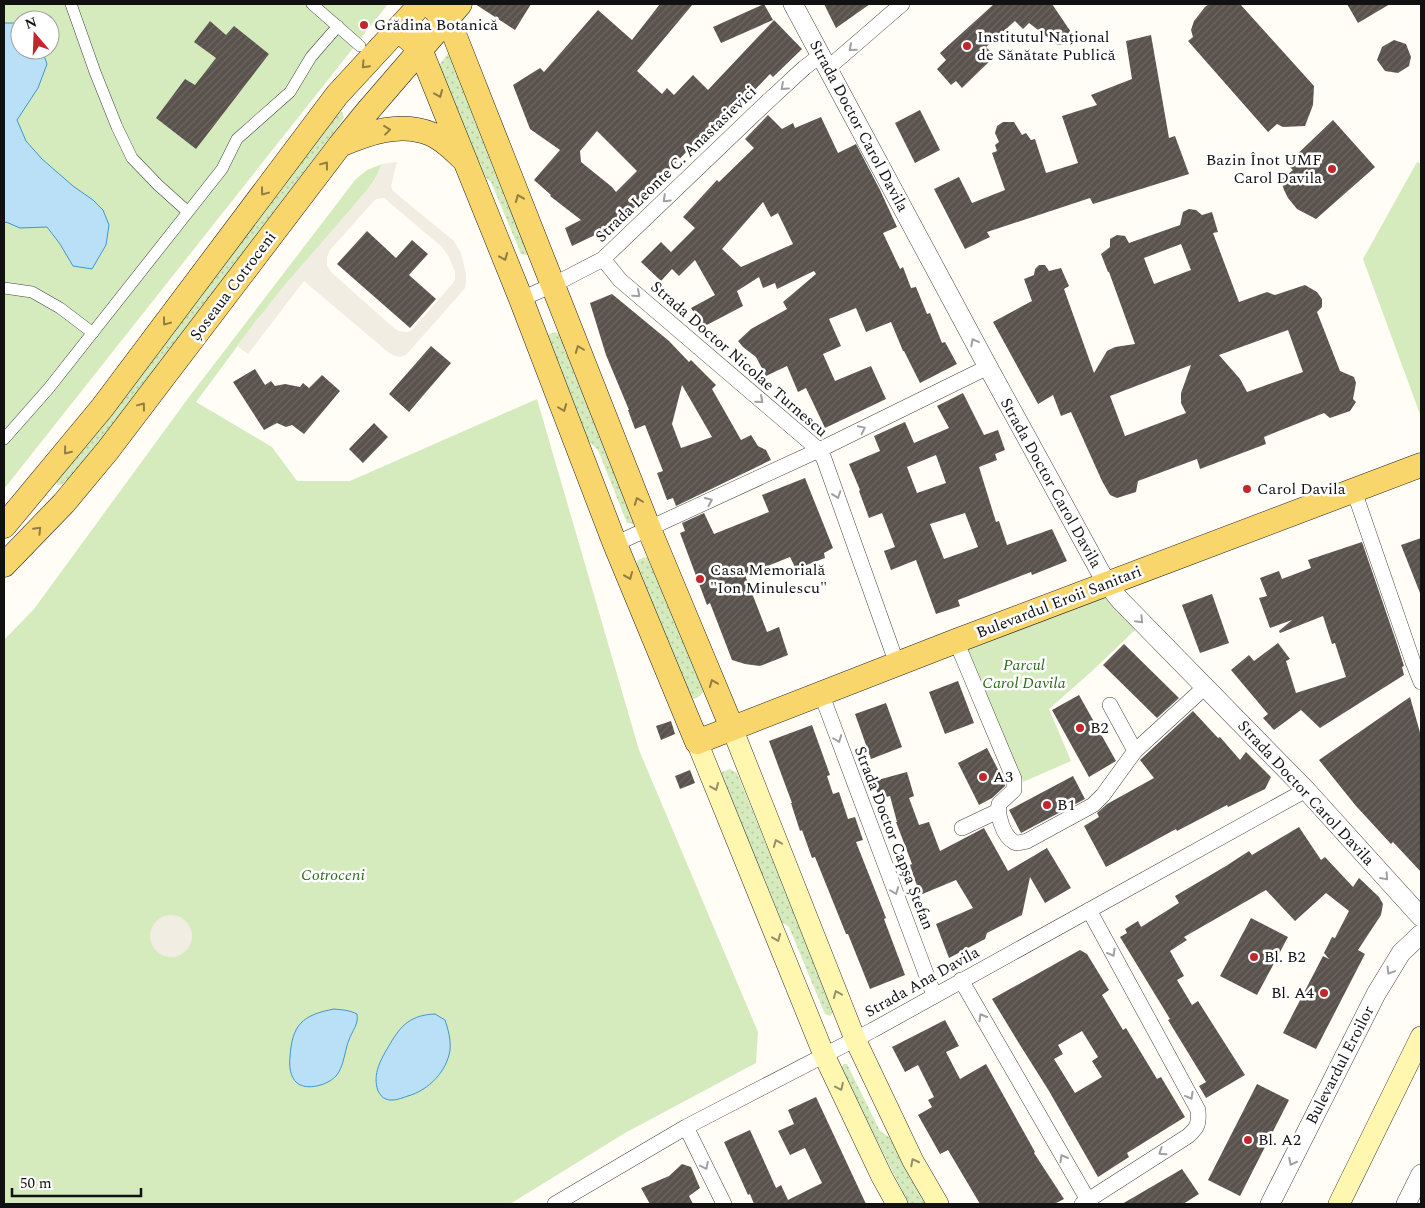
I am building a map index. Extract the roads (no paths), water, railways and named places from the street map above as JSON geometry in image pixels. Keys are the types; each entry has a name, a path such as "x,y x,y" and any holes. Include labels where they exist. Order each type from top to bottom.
{"main road":[{"name":"Șoseaua Cotroceni","path":"4,526 102,408 337,95 421,4"},
{"name":"Șoseaua Cotroceni","path":"4,565 64,503 108,450 340,144 420,49 445,9"},
{"path":"445,9 649,529 732,728 855,1039 913,1161 938,1204"},
{"path":"398,29 420,49 521,299 616,544 824,1055 882,1177 897,1204"},
{"path":"340,144 390,129 411,129 431,134 447,144 466,163"},
{"name":"Bulevardul Eroii Sanitari","path":"697,742 956,641 1421,465"},
{"path":"1339,1204 1421,1037"}],"street":[{"path":"70,4 117,127 132,158 188,212"},
{"path":"312,4 360,46"},
{"name":"Strada Doctor Carol Davila","path":"793,4 1107,584 1120,600 1306,790 1421,917"},
{"name":"Strada Leonte C. Anastasievici","path":"521,299 554,285 603,259 804,68 824,62 902,4"},
{"path":"4,439 50,388 222,169 237,140 290,92 311,57 338,26"},
{"name":"Strada Doctor Nicolae Turnescu","path":"603,259 620,280 818,450 824,459 896,664"},
{"path":"4,288 32,292 60,308 93,333"},
{"path":"616,544 818,450 988,367"},
{"path":"1354,491 1421,682"},
{"path":"956,641 1014,780 1014,790 999,804 998,811 1007,835 1014,842 1027,841 1093,805 1103,795 1135,751 1205,687"},
{"name":"Strada Doctor Capșa Ștefan","path":"821,693 934,995"},
{"path":"1110,705 1135,751"},
{"name":"Strada Ana Davila","path":"555,1204 686,1127 855,1039 1306,790"},
{"path":"962,828 998,811"},
{"path":"961,980 1085,1202 1188,1136 1199,1122 1198,1110 1089,910"},
{"name":"Bulevardul Eroilor","path":"1270,1204 1376,994 1401,953 1421,934"},
{"path":"686,1127 724,1204"},
{"path":"1406,1204 1421,1174"}],"water":[{"path":"4,23 10,23 10,60 46,60 47,64 38,88 17,120 26,141 42,159 103,210 109,225 106,245 92,269 73,266 47,227 20,228 6,222 4,224"},
{"path":"334,1009 357,1014 356,1024 348,1043 341,1069 328,1082 306,1087 297,1083 291,1075 290,1060 293,1037 296,1029 307,1018 323,1011"},
{"path":"435,1014 445,1020 450,1042 448,1058 441,1072 436,1079 416,1093 394,1100 383,1098 376,1085 377,1073 381,1061 394,1037 403,1026 413,1019 419,1016"}],"place":[{"name":"Grădina Botanică","path":"364,25"},
{"name":"Institutul Național de Sănătate Publică","path":"967,46"},
{"name":"Bazin Înot UMF Carol Davila","path":"1332,169"},
{"name":"Carol Davila","path":"1247,489"},
{"name":"Casa Memorială \"Ion Minulescu\"","path":"700,579"},
{"name":"B2","path":"1080,728"},
{"name":"A3","path":"983,777"},
{"name":"B1","path":"1047,805"},
{"name":"Bl. B2","path":"1254,957"},
{"name":"Bl. A4","path":"1324,993"},
{"name":"Bl. A2","path":"1248,1140"}],"park label":[{"name":"Parcul Carol Davila","path":"1024,674"},
{"name":"Cotroceni","path":"333,875"}]}
